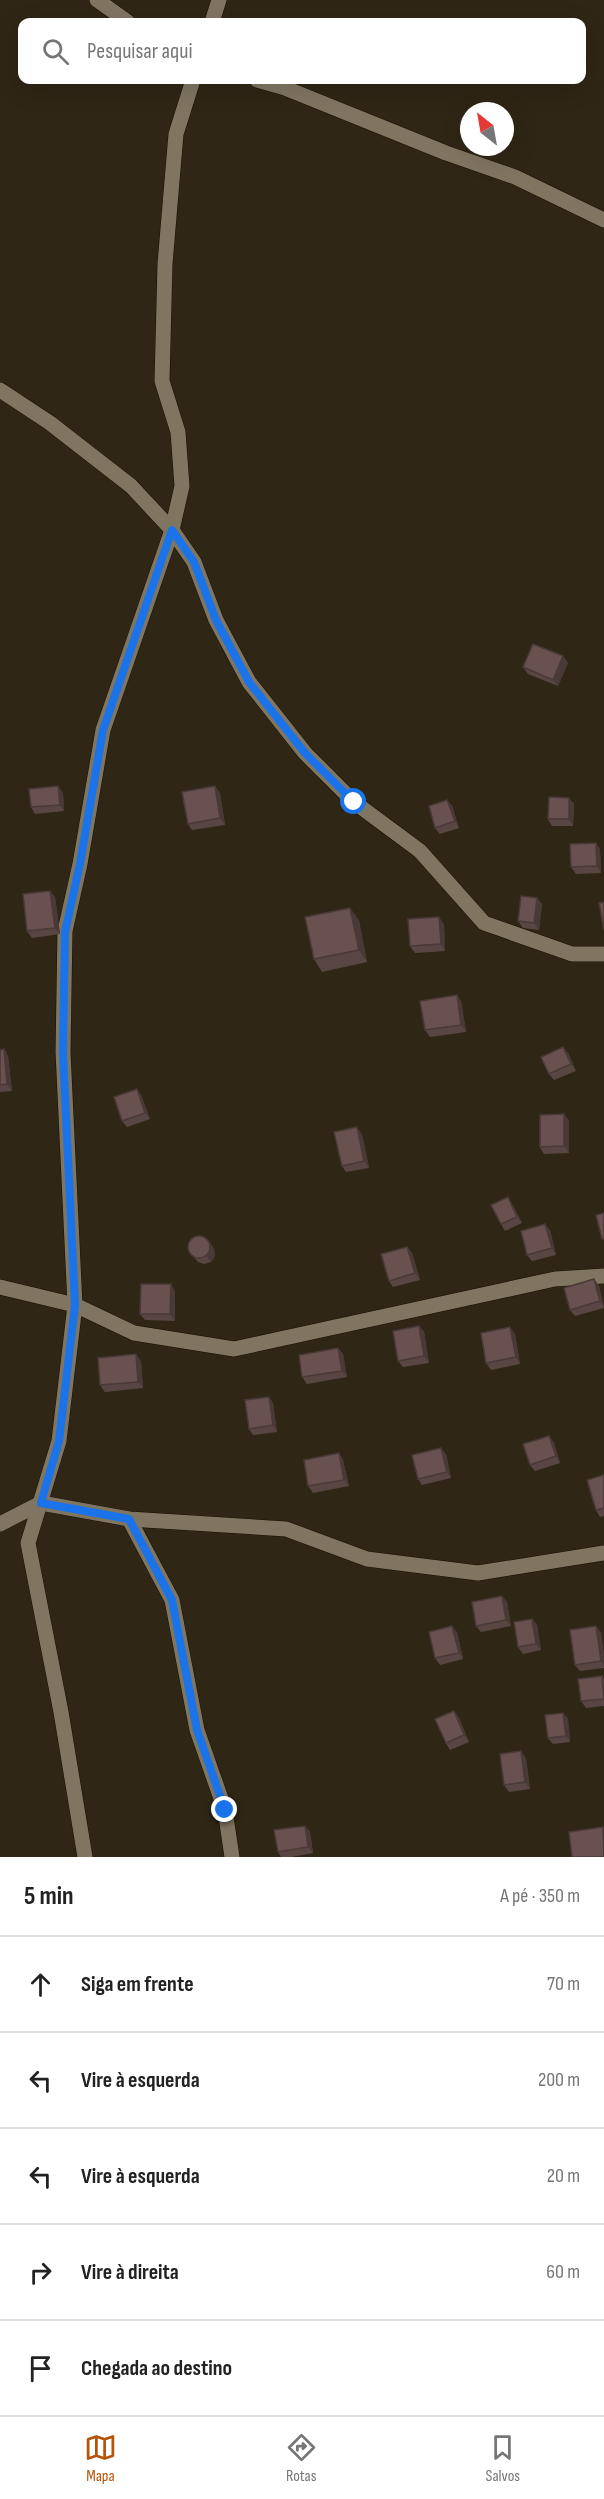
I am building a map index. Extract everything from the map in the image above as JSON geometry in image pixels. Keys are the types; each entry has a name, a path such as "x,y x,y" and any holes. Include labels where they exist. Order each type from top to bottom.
{"street":[{"path":"97,0 122,18"},
{"path":"213,18 219,0"},
{"path":"85,1857 61,1712 28,1543 59,1441 75,1305 63,1052 65,932 80,864 103,730 172,530 182,486 178,432 162,381 165,264 176,134 192,84"},
{"path":"271,84 446,153 515,177 604,220"},
{"path":"0,390 50,423 131,486 172,530 194,562 216,620 249,682 305,753 354,802 420,851 484,923 572,954 604,954"},
{"path":"0,1287 75,1305 134,1333 234,1349 555,1279 604,1276"},
{"path":"0,1524 41,1503 129,1519 286,1529 367,1559 477,1573 604,1553"},
{"path":"129,1519 172,1600 197,1730 225,1810 232,1857"}],"building":[{"path":"533,644 563,656 553,680 523,667"},
{"path":"58,786 60,805 31,807 29,789"},
{"path":"215,786 220,818 188,824 182,792"},
{"path":"549,797 569,798 569,819 548,819"},
{"path":"447,800 455,821 435,828 429,806"},
{"path":"596,843 597,866 571,867 570,844"},
{"path":"50,891 55,928 27,931 23,894"},
{"path":"521,896 537,898 534,923 518,921"},
{"path":"604,902 604,930 599,903"},
{"path":"350,908 359,950 314,959 305,917"},
{"path":"439,917 441,944 410,946 408,919"},
{"path":"457,995 461,1025 425,1030 420,1001"},
{"path":"563,1047 571,1064 549,1074 541,1057"},
{"path":"4,1049 7,1084 0,1085 0,1050"},
{"path":"137,1089 145,1113 122,1121 114,1097"},
{"path":"564,1114 564,1146 540,1147 540,1115"},
{"path":"357,1127 364,1161 342,1166 334,1132"},
{"path":"508,1197 517,1217 501,1224 491,1205"},
{"path":"604,1213 604,1239 602,1239 596,1215"},
{"path":"545,1224 552,1248 527,1255 521,1231"},
{"path":"199,1236 209,1243 210,1247 203,1257 199,1258 189,1251 188,1247 195,1237"},
{"path":"407,1247 415,1273 389,1281 381,1254"},
{"path":"594,1279 600,1301 570,1310 564,1288"},
{"path":"141,1284 171,1284 170,1314 140,1314"},
{"path":"419,1326 424,1356 398,1361 393,1331"},
{"path":"510,1327 516,1357 486,1363 481,1333"},
{"path":"338,1348 342,1371 302,1377 299,1355"},
{"path":"136,1354 138,1382 100,1385 98,1358"},
{"path":"269,1397 273,1425 249,1429 245,1400"},
{"path":"549,1436 556,1456 530,1465 523,1444"},
{"path":"441,1448 447,1472 418,1479 412,1455"},
{"path":"339,1453 344,1480 308,1486 304,1460"},
{"path":"604,1475 604,1508 596,1510 587,1480"},
{"path":"502,1596 506,1620 476,1626 472,1602"},
{"path":"532,1619 536,1644 518,1647 514,1622"},
{"path":"452,1626 459,1653 435,1658 429,1632"},
{"path":"596,1626 601,1661 575,1665 570,1630"},
{"path":"602,1676 604,1699 581,1701 578,1679"},
{"path":"454,1711 464,1735 446,1743 435,1719"},
{"path":"563,1713 566,1736 548,1738 545,1715"},
{"path":"521,1751 525,1782 504,1785 500,1754"},
{"path":"305,1826 308,1847 278,1852 274,1830"},
{"path":"603,1827 604,1857 572,1857 569,1832"}],"route":[{"path":"225,1810 197,1730 172,1600 129,1519 41,1503 59,1441 75,1305 63,1052 65,932 80,864 103,730 172,530 194,562 216,620 249,682 305,753 354,802"}]}
